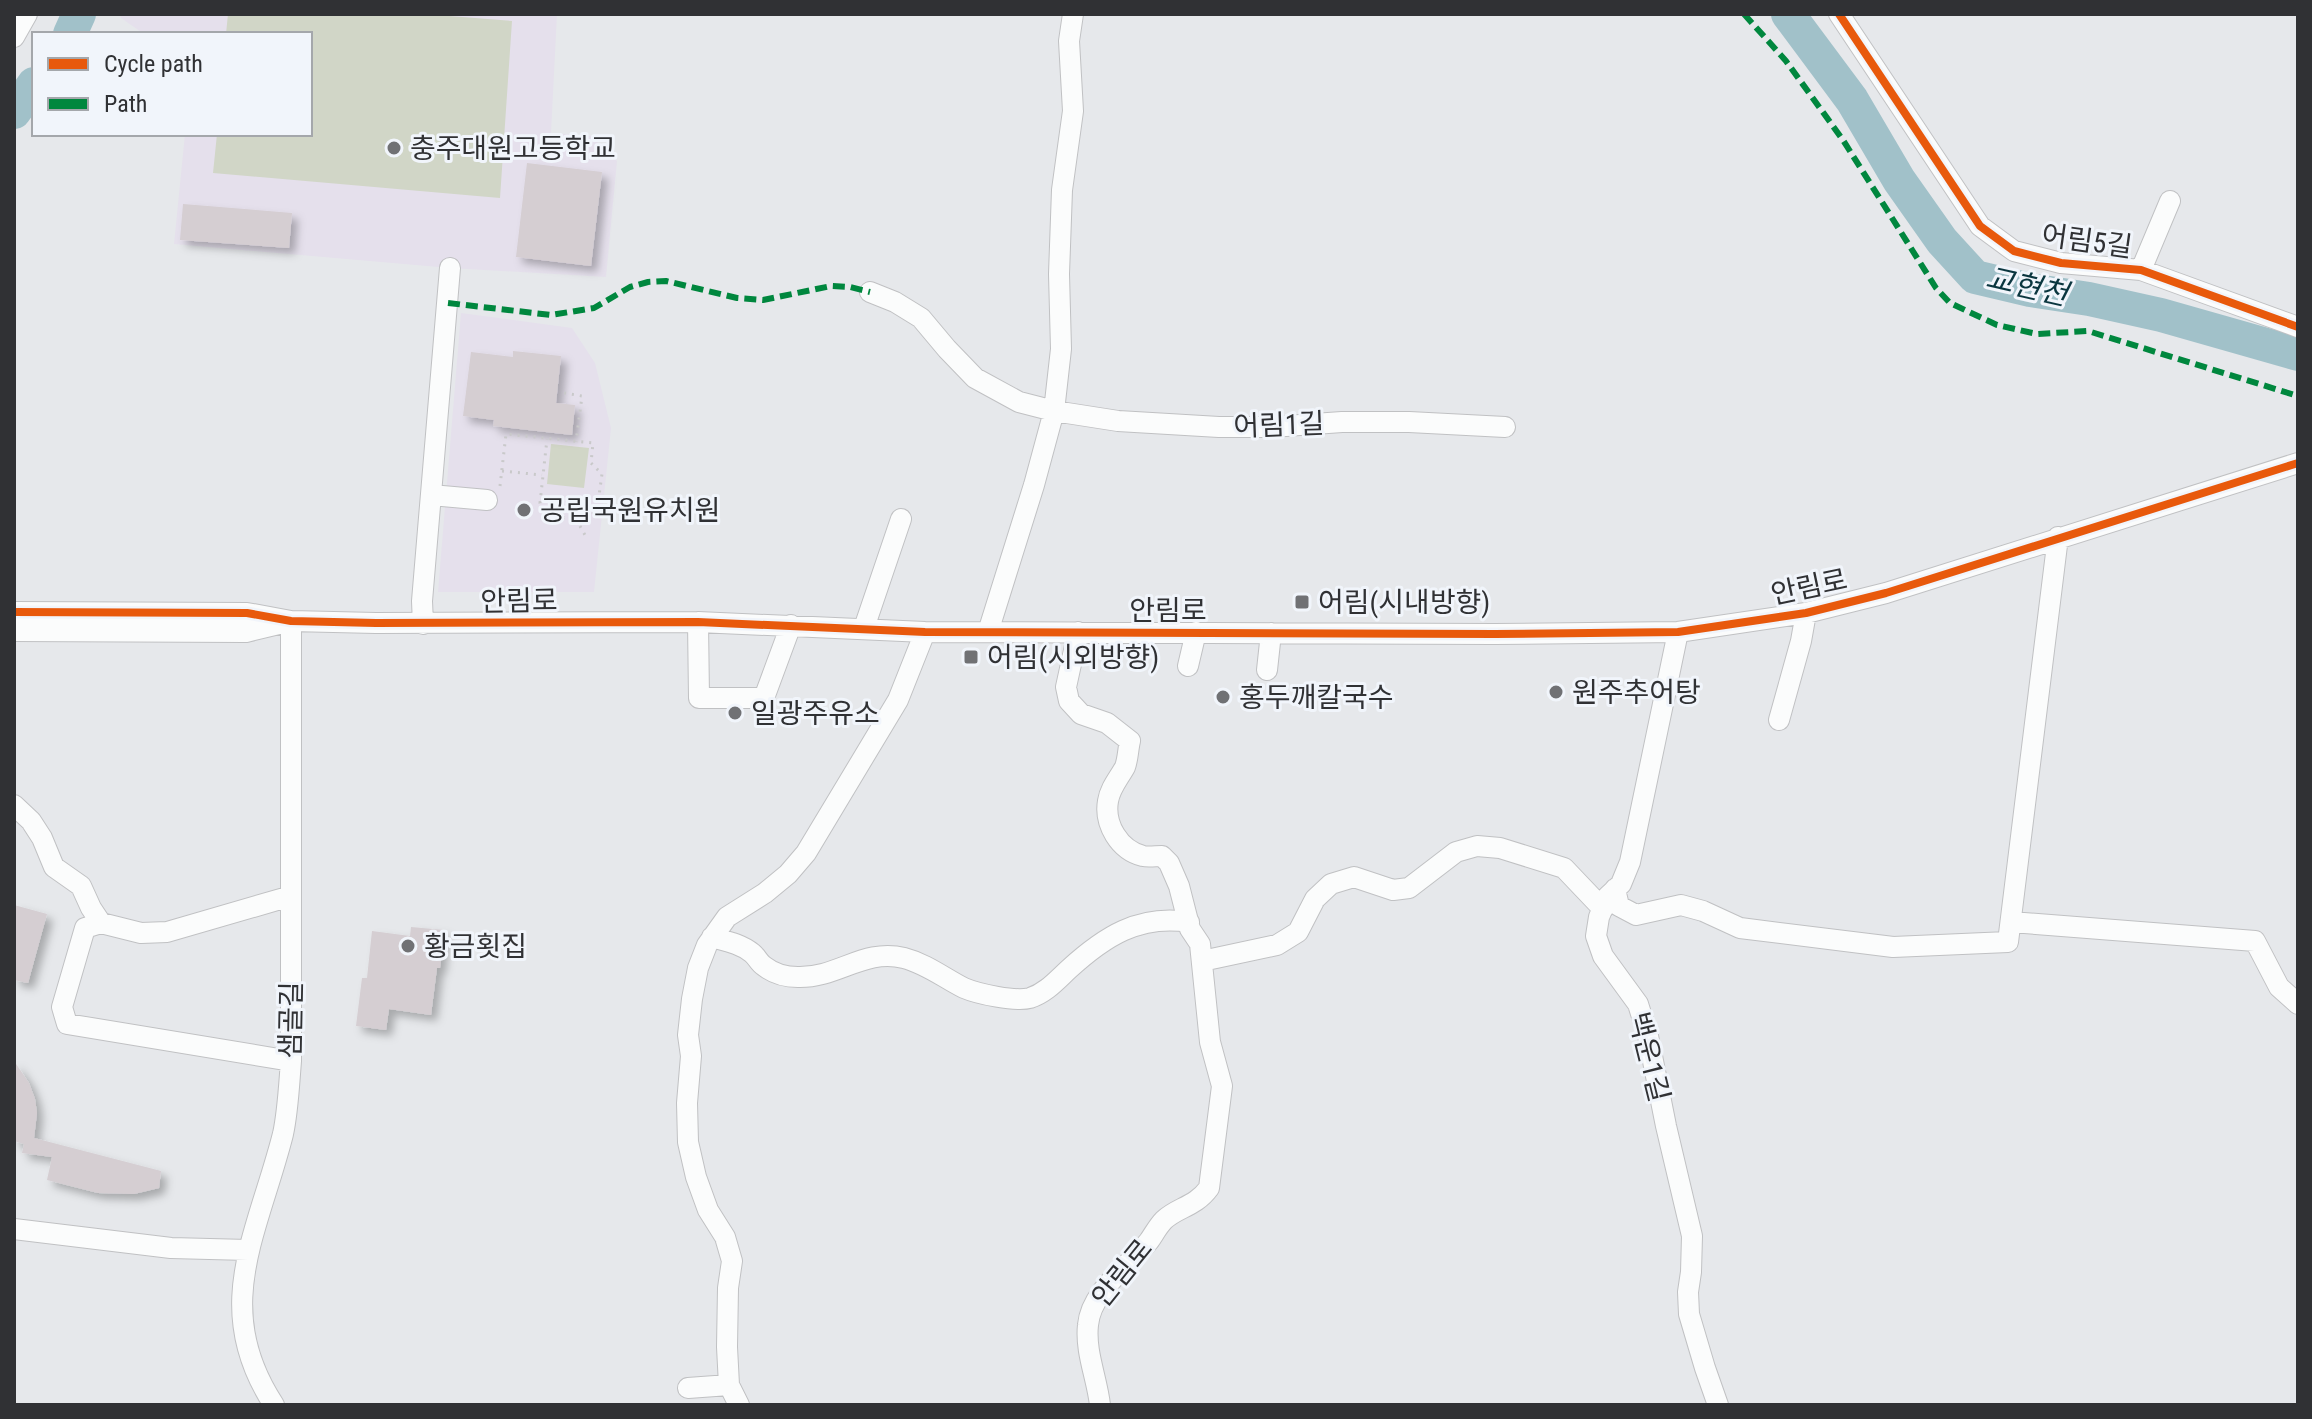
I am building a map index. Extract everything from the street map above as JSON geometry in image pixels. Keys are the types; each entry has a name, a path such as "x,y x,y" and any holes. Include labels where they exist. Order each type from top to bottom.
{"street":[{"path":"14,37 27,14"},
{"path":"988,632 1054,411 1061,349 1059,274 1062,190 1073,111 1069,41 1073,14"},
{"name":"어림5길","path":"1839,14 1980,226 2014,251 2061,263 2141,270 2298,327"},
{"name":"어림5길","path":"2141,270 2170,201"},
{"path":"423,624 422,601 450,268"},
{"name":"어림1길","path":"870,292 895,302 921,318 975,378 1019,402 1054,411 1118,421 1219,427 1342,422 1505,427"},
{"name":"안림로","path":"14,612 247,613 291,621 423,624 698,622 925,632 1678,632 1806,613 1886,593 2298,463"},
{"path":"431,495 487,500"},
{"path":"864,628 901,519"},
{"path":"2009,932 2058,537"},
{"path":"1779,720 1806,613"},
{"name":"안림로","path":"14,631 246,632 291,621"},
{"name":"샘골길","path":"274,1405 259,1383 244,1339 243,1288 248,1250 283,1132 291,1061 291,621"},
{"path":"698,622 699,698 764,698 791,625"},
{"path":"739,1405 729,1385 727,1303 732,1261 725,1237 708,1210 688,1142 691,1056 688,1035 698,968 707,945 727,917 765,893 788,874 806,853 898,700 925,632"},
{"name":"안림로","path":"1078,632 1066,687 1069,701 1081,714 1107,723 1130,741 1126,765 1108,801 1109,821 1115,836 1128,849 1143,856 1162,856 1169,863 1179,886 1189,922 1200,944 1210,1042 1222,1086 1209,1188 1201,1199 1165,1219 1091,1309 1087,1326 1088,1348 1100,1405"},
{"path":"1188,666 1196,632"},
{"name":"백운1길","path":"1678,632 1630,862 1621,884 1608,896 1596,936 1603,956 1638,1004 1648,1036 1692,1236 1689,1314 1718,1405"},
{"path":"1267,670 1271,633"},
{"path":"14,805 31,821 42,838 54,867 81,886 101,923"},
{"path":"1202,961 1277,945 1298,932 1315,899 1331,884 1354,877 1393,890 1409,888 1456,852 1477,846 1500,848 1564,868 1603,909"},
{"path":"1615,889 1619,906 1636,915 1681,905 1703,911 1740,928 1893,947 2009,932 2255,941 2279,987 2298,1004"},
{"path":"291,896 167,932 141,933 101,923 85,928 62,1007 67,1024 291,1061"},
{"path":"712,937 734,943 752,953 763,966 779,975 817,977 865,958 882,955 922,964 966,989 1028,999 1045,991 1095,946 1114,936 1155,920 1189,922"},
{"path":"14,1229 171,1248 248,1250"},
{"path":"688,1388 729,1385"}],"path":[{"path":"564,393 582,396 576,442"},
{"path":"487,500 500,486 506,434 593,443 591,463 602,474 597,510 586,520 548,516 540,503 547,439"},
{"path":"502,471 543,475"},
{"path":"576,519 585,535"}],"shaded area":[{"name":"충주대원고등학교","path":"120,14 557,14 551,133 591,136 617,161 606,277 450,268 174,244 185,136 312,136 312,32 141,32"},
{"name":"공립국원유치원","path":"461,313 572,328 595,363 611,428 594,592 438,592"}],"green space":[{"path":"228,14 424,14 512,21 500,198 213,173 217,136 312,136 312,32 226,32"},
{"path":"551,444 589,448 584,488 547,484"}],"building":[{"path":"527,163 602,172 591,266 516,257"},
{"path":"183,204 292,213 289,248 180,240"},
{"path":"513,351 561,356 556,403 575,405 572,435 493,426 494,420 463,416 471,352 513,357"},
{"path":"14,905 47,914 28,983 14,980"},
{"path":"411,927 444,930 431,1015 389,1009 386,1030 356,1026 362,978 367,978 372,931 410,936"},
{"path":"14,1061 29,1083 35,1099 34,1138 161,1171 159,1188 134,1194 98,1193 47,1180 52,1157 22,1153 24,1144 14,1141"}],"waterway":[{"name":"교현천","path":"71,32 79,14"},
{"name":"교현천","path":"1788,14 1852,100 1899,180 1942,241 1975,277 2161,315 2298,354"},
{"name":"교현천","path":"14,112 32,87"}],"marked path":[{"path":"1744,14 1786,61 1843,140 1936,288 1950,303 1997,325 2037,334 2088,331 2298,396"},
{"path":"448,303 551,315 594,308 630,287 666,281 737,298 763,300 831,286 870,292"}],"cycle path":[{"path":"1839,14 1980,226 2014,251 2061,263 2141,270 2298,327"},
{"path":"14,612 247,613 291,621 376,623 698,622 925,632 1678,632 1806,613 1886,593 2298,463"}],"place":[{"name":"충주대원고등학교","path":"394,148"},
{"name":"공립국원유치원","path":"524,510"},
{"name":"어림(시내방향)","path":"1302,602"},
{"name":"어림(시외방향)","path":"971,657"},
{"name":"원주추어탕","path":"1556,692"},
{"name":"홍두깨칼국수","path":"1223,697"},
{"name":"일광주유소","path":"735,713"},
{"name":"황금횟집","path":"408,946"}]}
